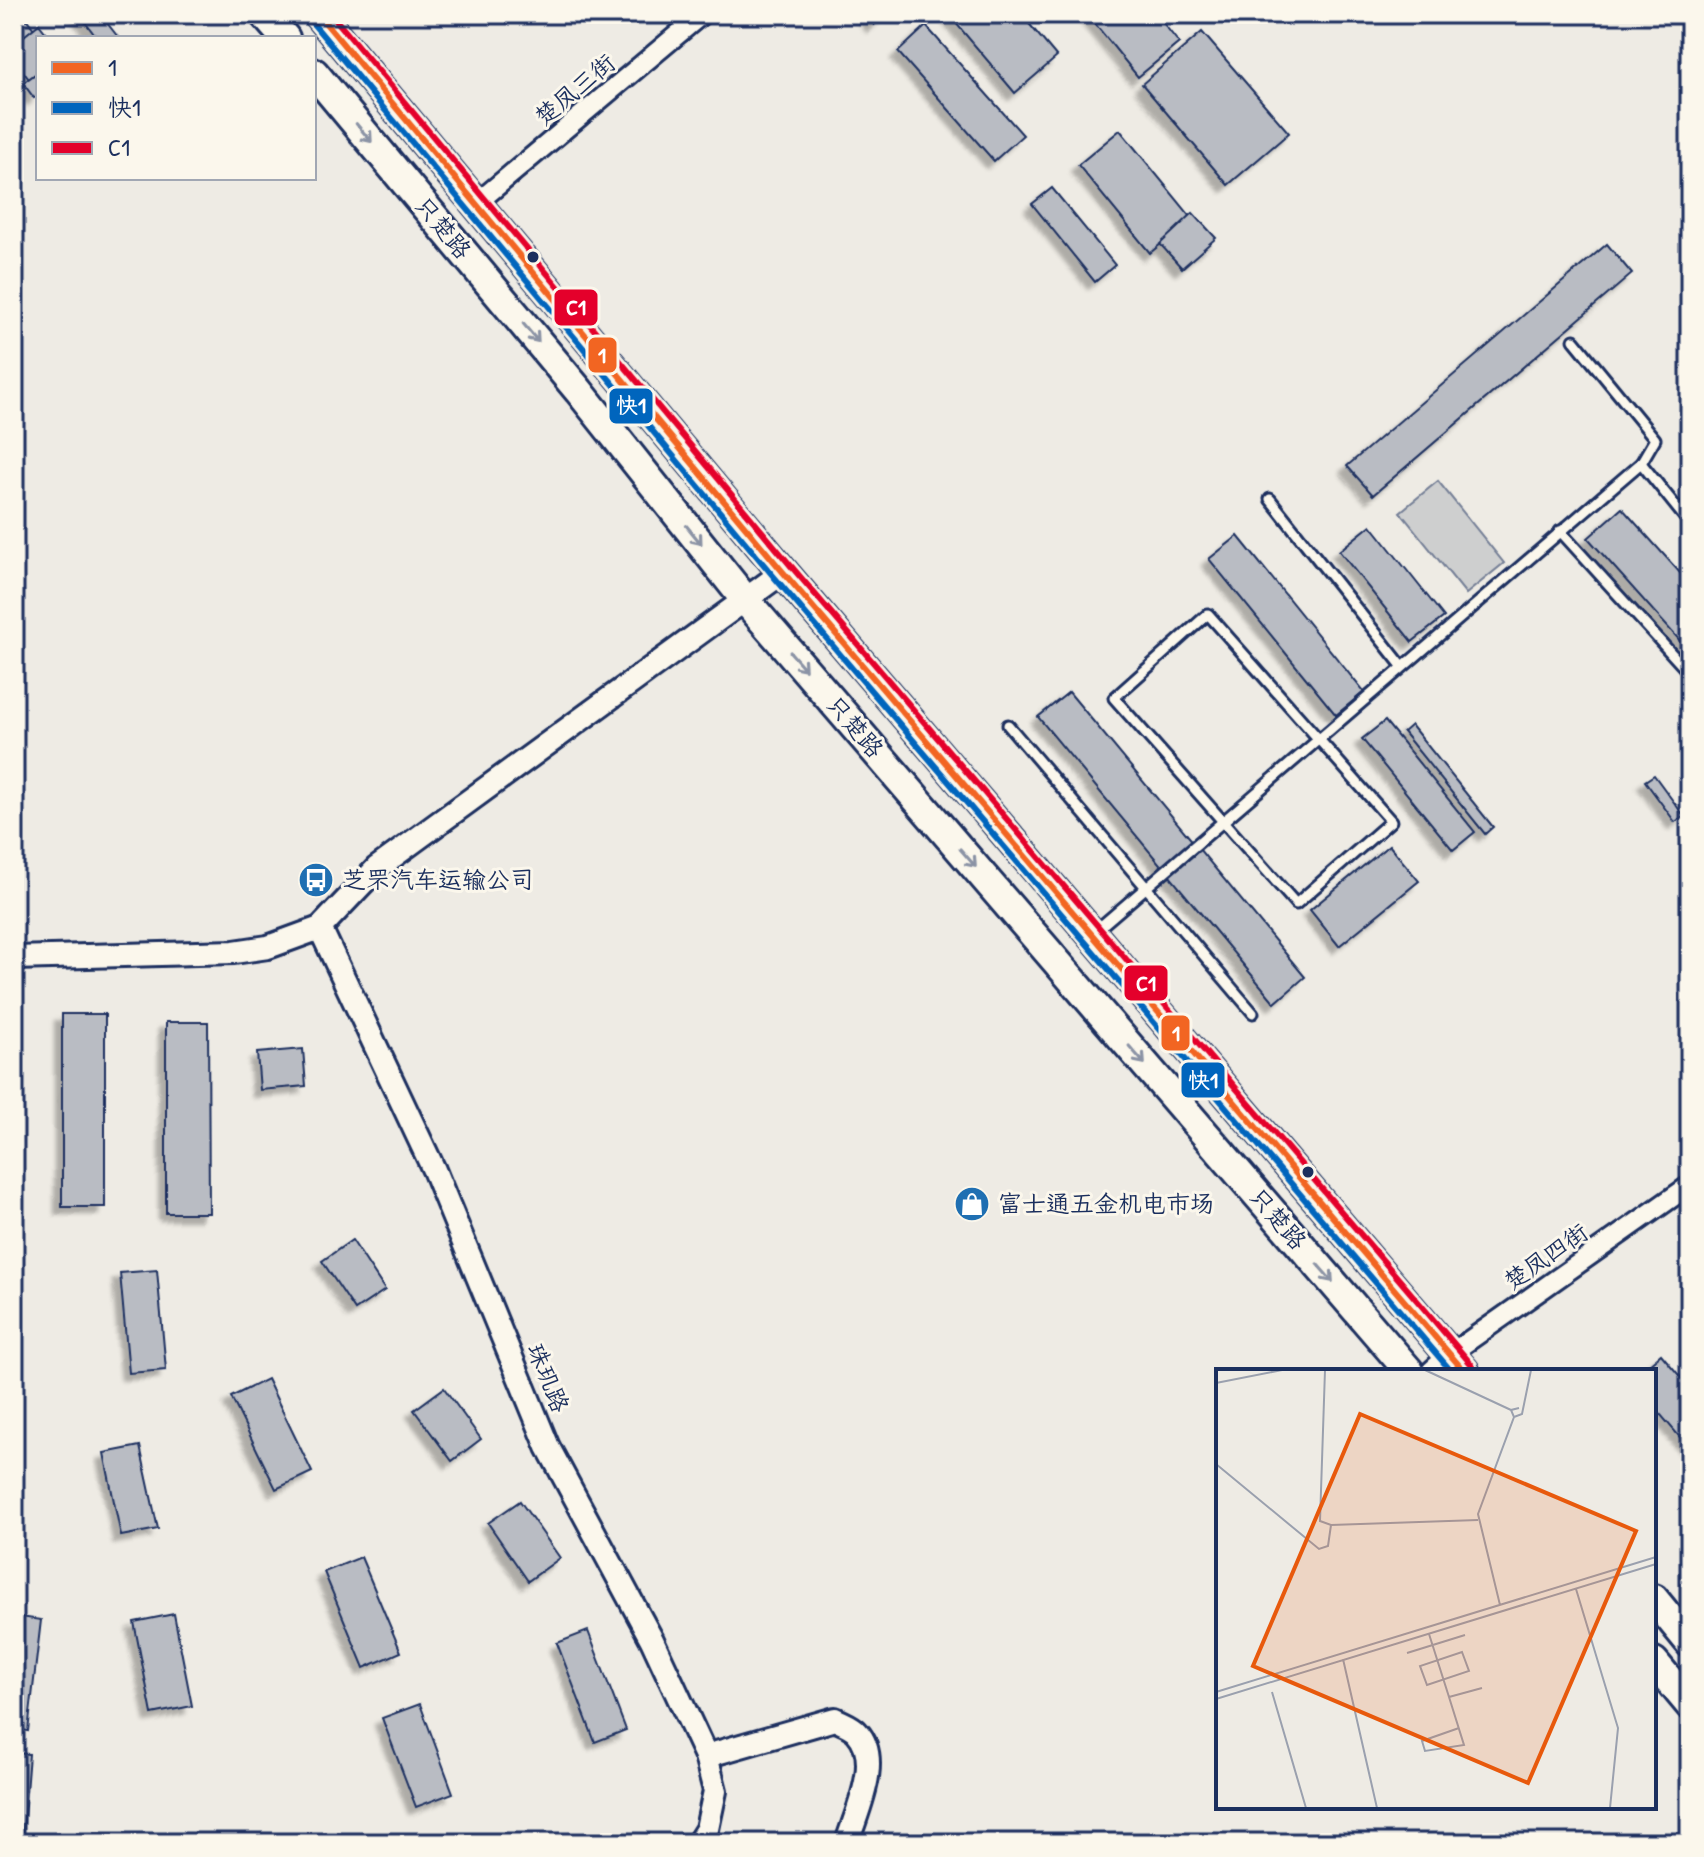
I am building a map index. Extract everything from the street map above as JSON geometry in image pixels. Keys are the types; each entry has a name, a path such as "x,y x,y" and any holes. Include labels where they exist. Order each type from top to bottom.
{"main road":[{"path":"264,14 283,36"},
{"name":"只楚路","path":"318,14 478,202 783,572 1092,934 1448,1365"},
{"name":"只楚路","path":"316,75 579,391 747,602 1407,1369"},
{"path":"1656,1601 1690,1643"},
{"path":"1656,1664 1690,1705"}],"street":[{"name":"楚凤三街","path":"478,202 702,14"},
{"path":"14,958 234,952 268,947 320,928 377,868 747,602 783,572"},
{"name":"珠玑路","path":"320,928 434,1170 548,1447 652,1640 706,1756 715,1791 707,1829 698,1843"},
{"name":"楚凤四街","path":"1448,1365 1690,1185"},
{"path":"706,1756 835,1719 856,1730 865,1744 870,1765 847,1843"}],"lane":[{"path":"1092,934 1641,463 1655,439 1574,340"},
{"path":"1641,463 1690,524"},
{"path":"1270,499 1402,666"},
{"path":"1560,531 1690,674"},
{"path":"1208,614 1318,739 1391,821 1296,904 1114,698 1208,614"},
{"path":"1008,725 1253,1013"}],"shaded area":[{"path":"1438,481 1504,563 1466,594 1400,512"}],"building":[{"path":"23,14 34,29 14,44 14,18"},
{"path":"79,14 100,14 117,36 96,36"},
{"path":"865,14 886,14 874,25"},
{"path":"1021,14 1057,57 1015,93 949,15"},
{"path":"1087,14 1156,14 1179,43 1138,77"},
{"path":"39,24 48,36 36,36 36,74 29,79 14,60 14,44"},
{"path":"926,26 1023,135 994,161 898,52"},
{"path":"1202,32 1289,133 1228,185 1142,84"},
{"path":"36,73 36,96 34,98 23,83"},
{"path":"1120,130 1192,218 1150,253 1078,165"},
{"path":"1052,188 1115,265 1095,282 1032,204"},
{"path":"1193,213 1216,238 1182,268 1160,244"},
{"path":"1607,244 1632,274 1373,495 1347,466"},
{"path":"1622,508 1690,584 1690,652 1588,538"},
{"path":"1371,525 1444,617 1412,642 1339,551"},
{"path":"1238,536 1364,692 1336,715 1209,559"},
{"path":"1069,692 1305,977 1275,1003 1038,717"},
{"path":"1385,721 1475,832 1453,850 1362,739"},
{"path":"1411,725 1493,827 1485,834 1403,732"},
{"path":"1654,775 1684,816 1675,822 1645,781"},
{"path":"1389,845 1419,881 1339,946 1310,910"},
{"path":"62,1014 105,1014 105,1207 62,1207"},
{"path":"166,1022 208,1022 209,1213 166,1213"},
{"path":"303,1049 306,1086 260,1090 257,1053"},
{"path":"352,1240 385,1290 355,1310 322,1261"},
{"path":"157,1270 166,1370 129,1373 120,1273"},
{"path":"1661,1354 1690,1388 1690,1449 1656,1409 1656,1369 1643,1369"},
{"path":"267,1379 312,1472 276,1489 231,1397"},
{"path":"444,1388 481,1439 452,1461 414,1410"},
{"path":"140,1446 158,1529 121,1536 104,1453"},
{"path":"520,1501 560,1558 528,1581 488,1523"},
{"path":"361,1557 401,1652 364,1668 324,1572"},
{"path":"174,1614 192,1706 152,1714 134,1622"},
{"path":"14,1616 41,1620 28,1731 14,1729"},
{"path":"588,1631 626,1730 595,1742 557,1643"},
{"path":"420,1704 453,1793 416,1807 382,1718"},
{"path":"14,1753 29,1754 22,1843 14,1843"}],"transit line":[{"name":"1","path":"318,14 783,572 1462,1369"},
{"name":"C1","path":"331,14 791,566 1472,1365"},
{"name":"快1","path":"310,20 775,578 1449,1369"}],"place":[{"name":"芝罘汽车运输公司","path":"316,880"},
{"name":"富士通五金机电市场","path":"972,1204"}]}
